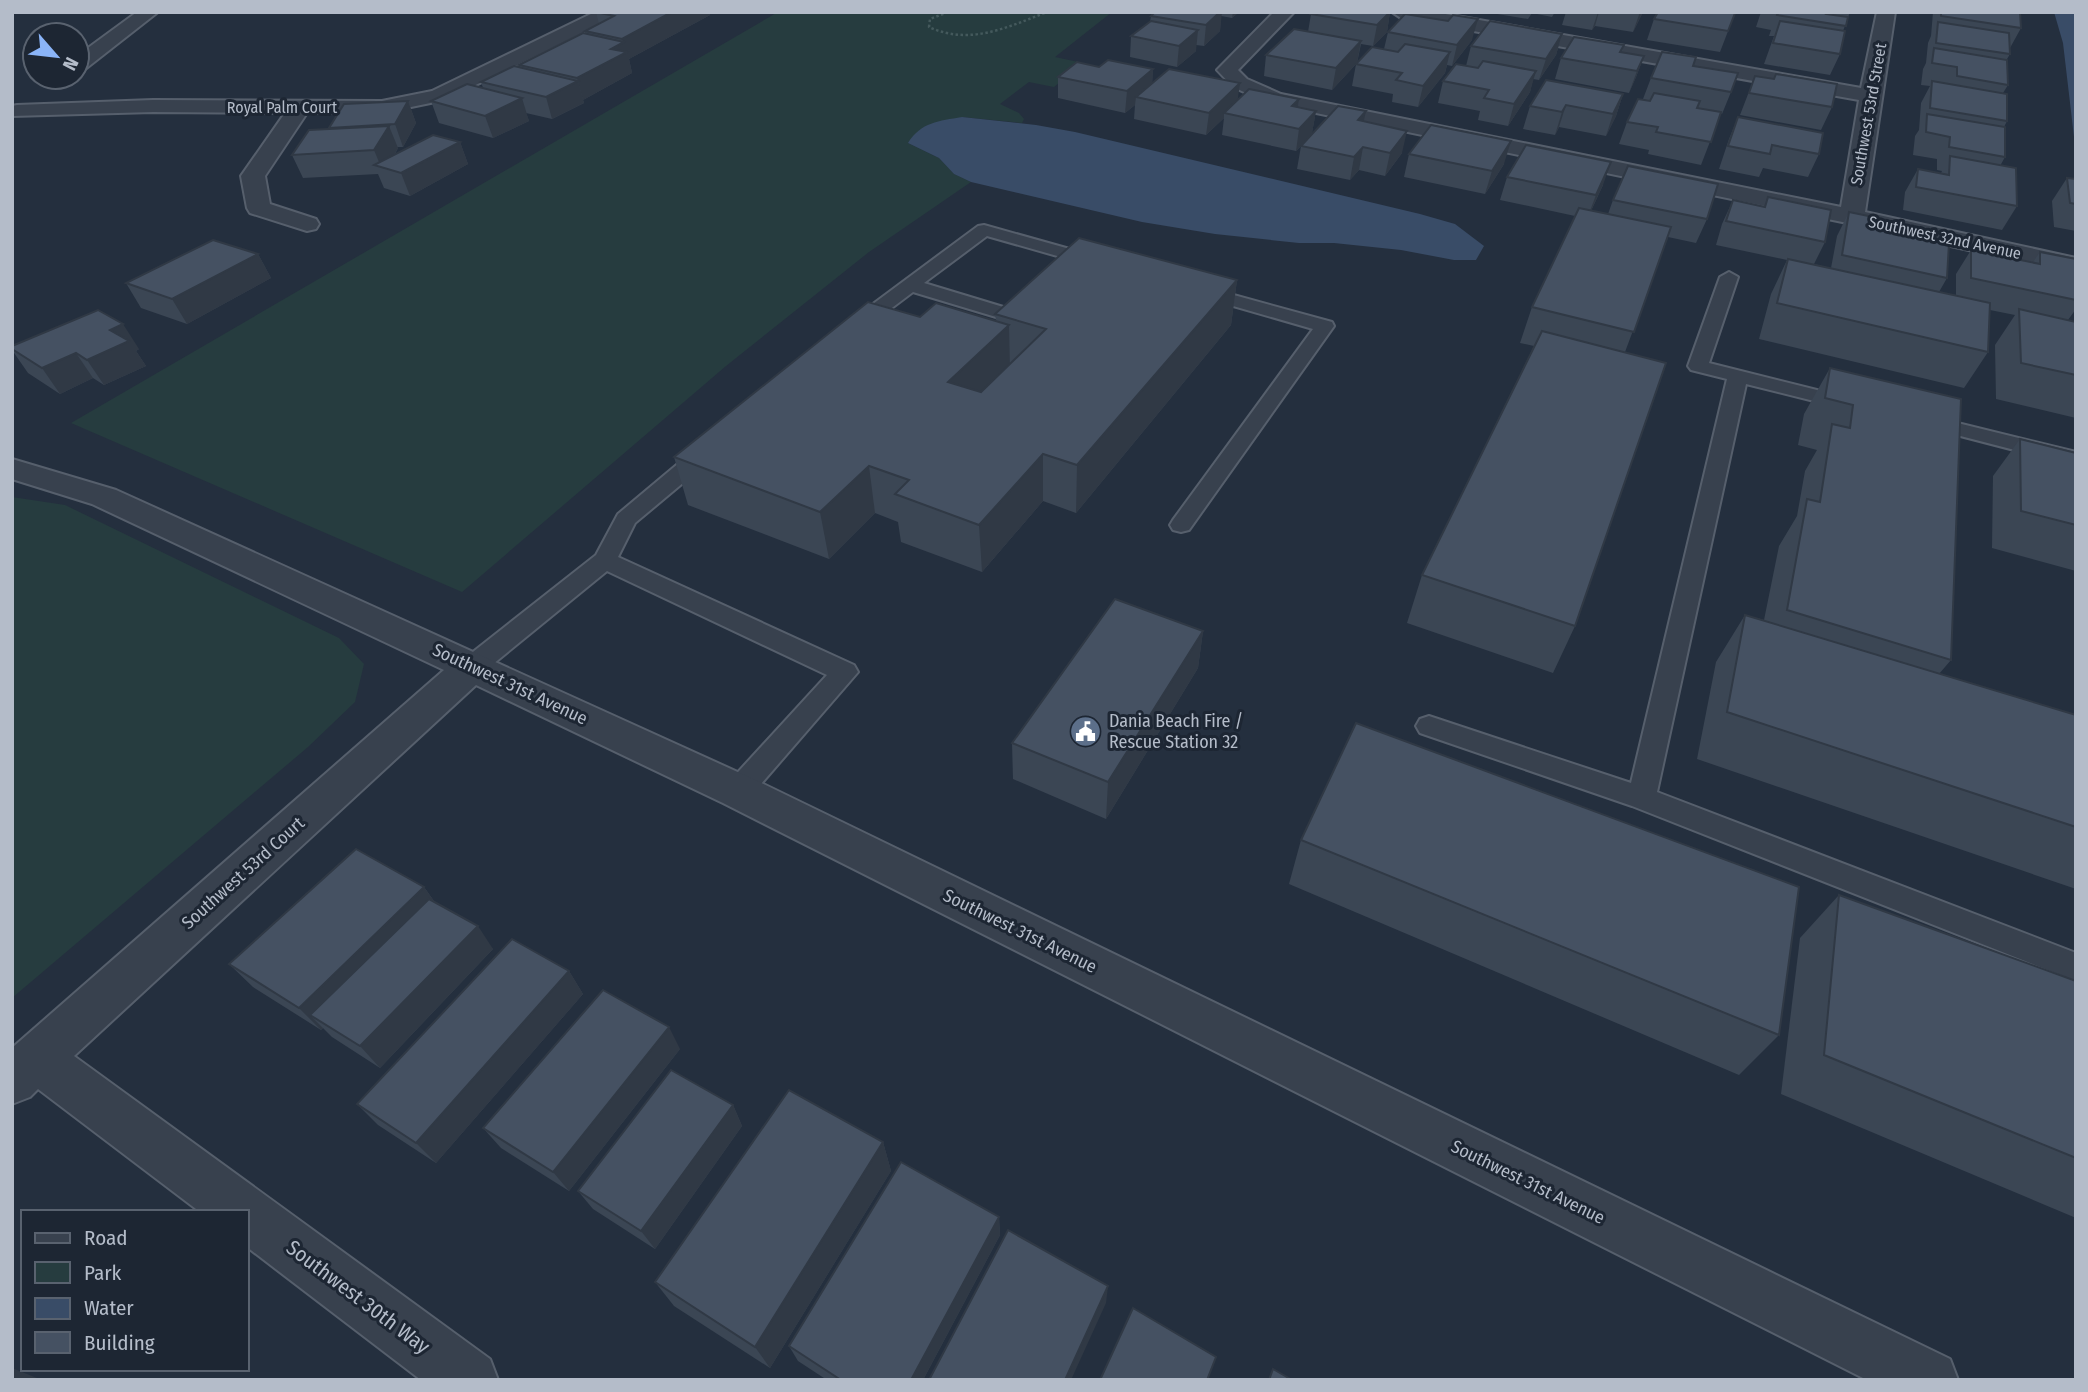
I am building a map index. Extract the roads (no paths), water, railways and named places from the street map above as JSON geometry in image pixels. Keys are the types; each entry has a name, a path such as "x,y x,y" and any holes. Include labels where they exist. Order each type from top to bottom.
{"street":[{"path":"91,56 150,12"},
{"name":"Royal Palm Court","path":"15,113 153,106 382,107 438,96 610,12"},
{"name":"Southwest 32nd Avenue","path":"1285,12 1227,70 1240,83 1275,99 1852,216 2076,266"},
{"path":"1401,12 1870,96"},
{"name":"Southwest 53rd Street","path":"1852,216 1886,12"},
{"path":"15,113 44,91"},
{"path":"300,107 253,176 259,208 307,224"},
{"name":"Southwest 31st Avenue","path":"12,469 104,497 473,666 738,792 1929,1380"},
{"name":"Southwest 53rd Court","path":"25,1069 473,666"},
{"name":"Southwest 30th Way","path":"25,1069 240,1210"},
{"name":"Southwest 30th Way","path":"248,1215 470,1380"}],"lane":[{"path":"835,344 984,230 1115,267"},
{"path":"1728,277 1698,366 1737,378 1873,409"},
{"path":"910,285 1013,316"},
{"path":"1181,286 1325,326 1181,525"},
{"path":"1642,798 1737,378"},
{"path":"1900,415 2076,459"},
{"path":"473,666 605,560 625,519 720,440"},
{"path":"605,560 845,671 738,792"},
{"path":"1429,726 1642,798 2076,967"}],"water":[{"path":"2054,12 2076,12 2076,154 2063,43"},
{"path":"962,117 1075,132 1420,214 1455,224 1484,246 1476,260 1454,260 1401,250 1215,234 1142,222 971,182 954,174 939,158 908,143 925,127 938,121"}],"place":[{"name":"Dania Beach Fire / Rescue Station 32","path":"1086,731"}]}
